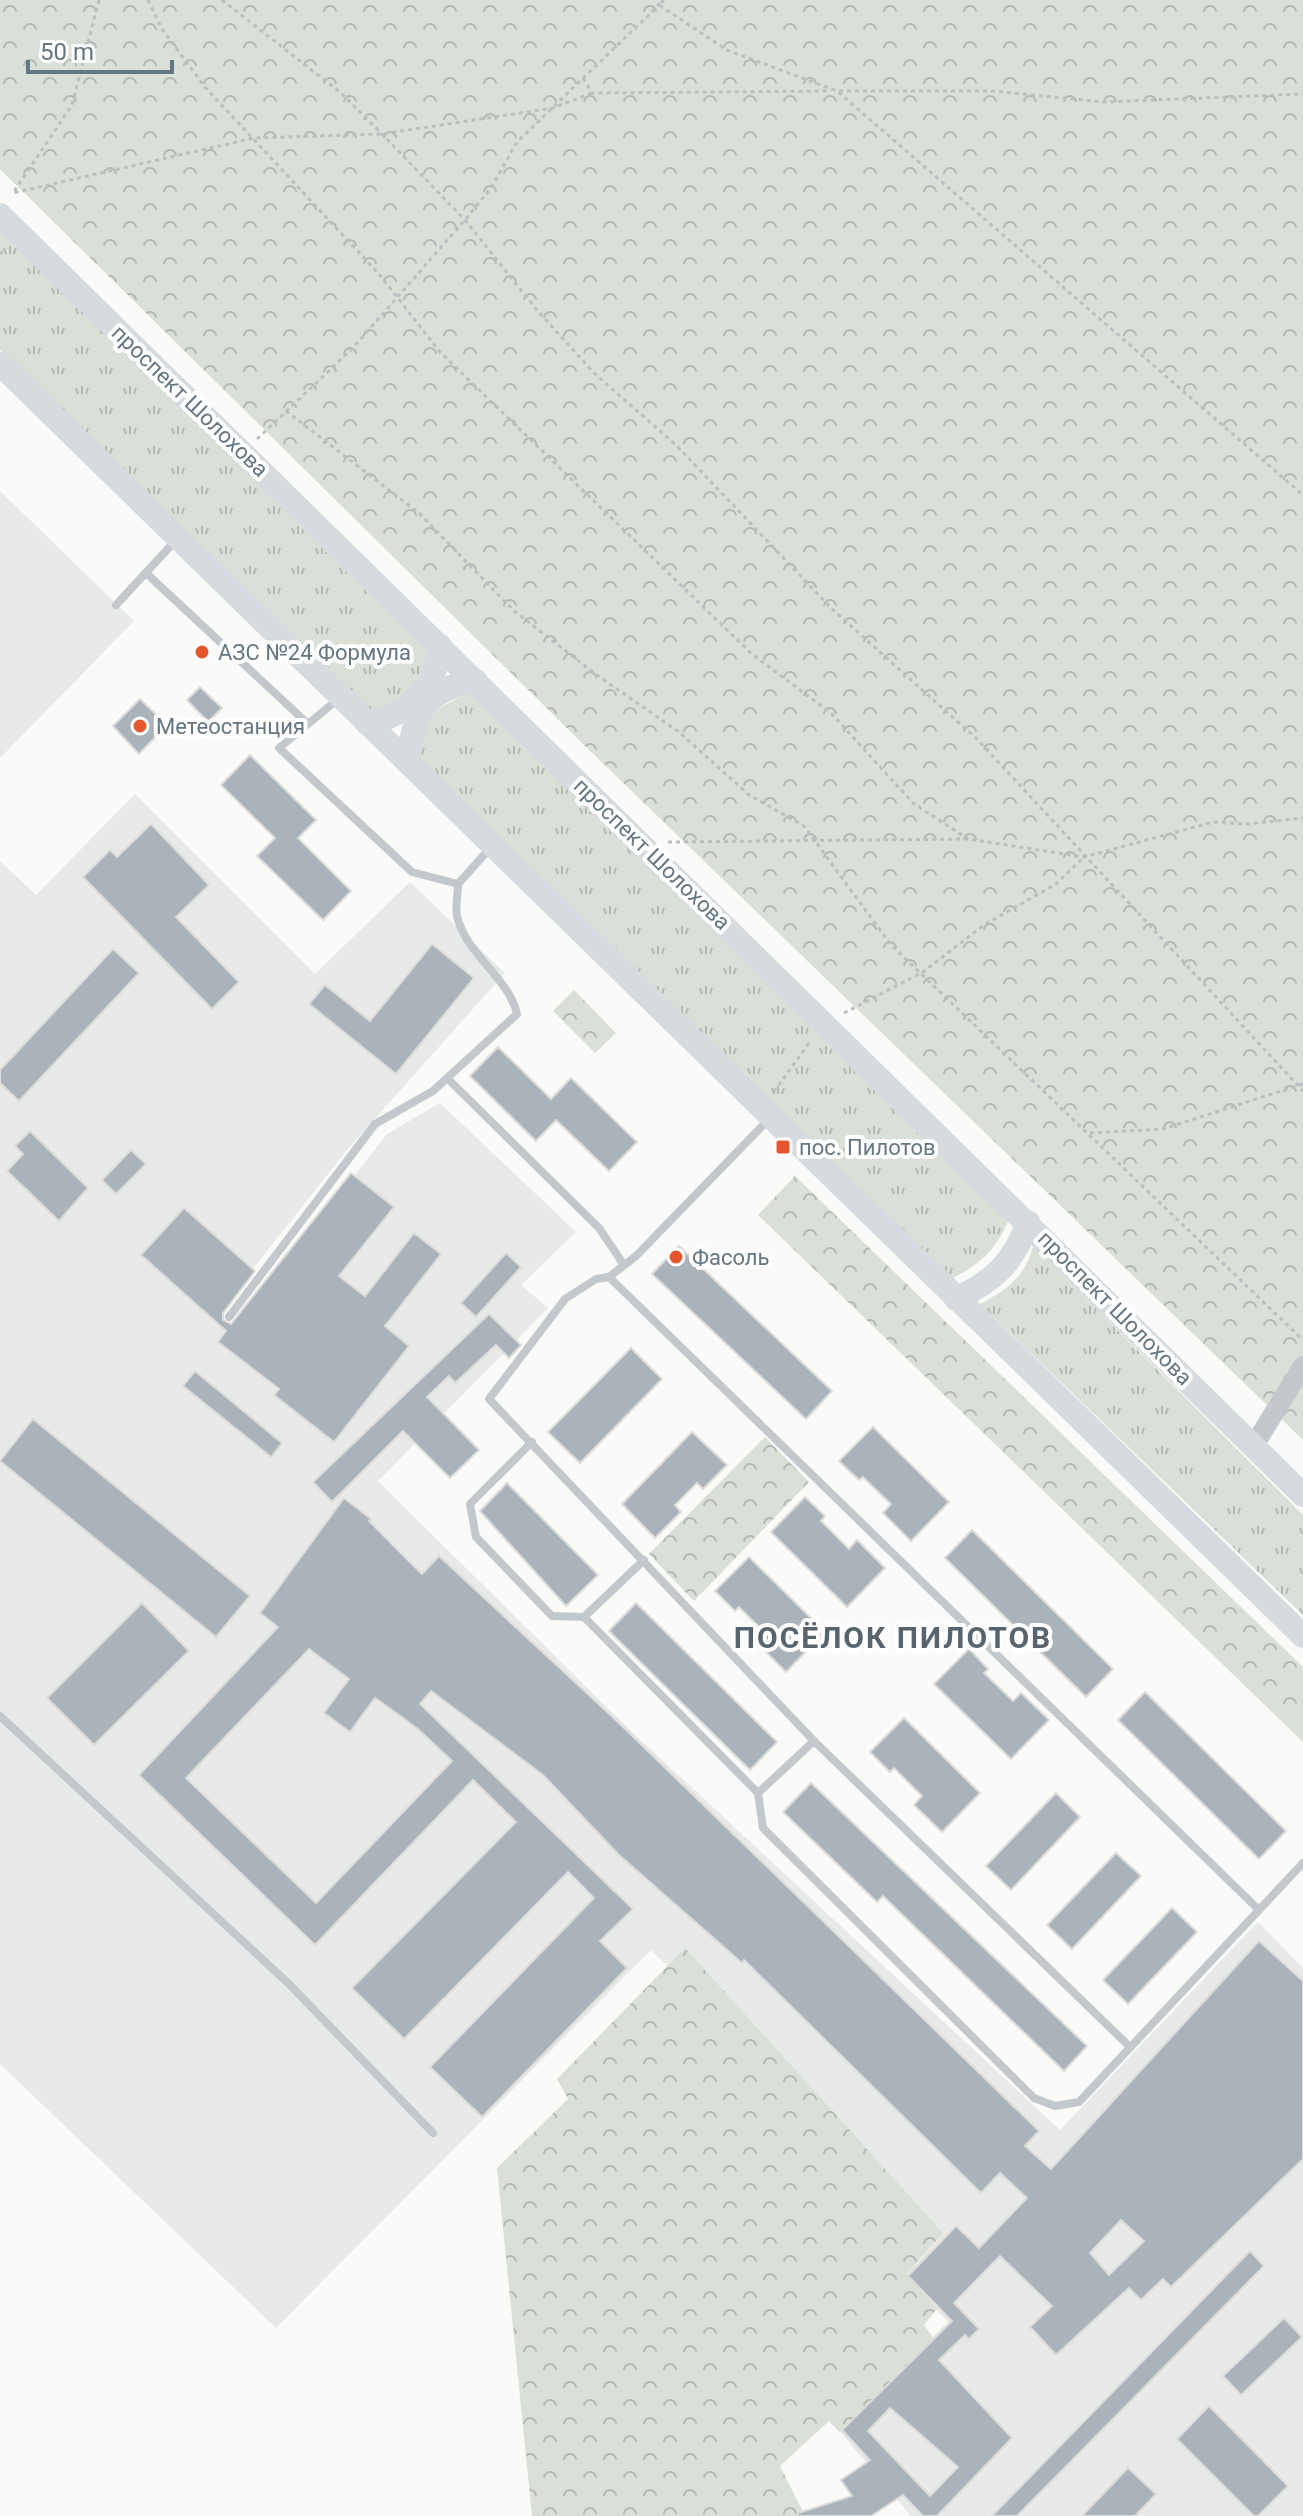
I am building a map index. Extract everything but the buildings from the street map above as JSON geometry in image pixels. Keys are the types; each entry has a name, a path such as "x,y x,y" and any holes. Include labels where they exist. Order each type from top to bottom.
{"main road":[{"name":"проспект Шолохова","path":"0,215 1303,1495"},
{"path":"0,364 1303,1636"},
{"path":"367,723 388,719 409,707 425,691 438,668 440,646"},
{"path":"408,762 410,738 419,714 433,697 456,684 476,681"},
{"path":"956,1299 994,1279 1011,1261 1028,1222"}],"street":[{"path":"1253,1447 1303,1366"}],"lane":[{"path":"116,605 178,538"},
{"path":"146,573 307,723"},
{"path":"341,697 279,748 412,872 458,884"},
{"path":"229,1317 375,1124 433,1091 517,1014 513,996 474,949 457,916 458,884 493,845"},
{"path":"447,1078 599,1228 624,1265"},
{"path":"766,1113 624,1265 609,1277 596,1279 565,1299 489,1399 814,1741 1130,2047"},
{"path":"609,1277 1259,1910"},
{"path":"532,1442 470,1504 476,1537 552,1616 584,1617 758,1793 763,1828 1034,2098 1055,2106 1079,2102 1303,1863"},
{"path":"584,1617 644,1560"},
{"path":"0,1716 289,1984 433,2133"},
{"path":"758,1793 814,1741"}],"path":[{"path":"99,0 72,105 13,193 254,138 382,134 466,118 553,108 592,93 993,91 1103,102 1303,94"},
{"path":"148,0 162,29 204,86 398,298 440,352 753,655 831,713 913,803 968,839"},
{"path":"222,0 341,93 382,134 465,220 536,309 594,373 676,445 831,608 978,740 1084,857 1301,1085 1303,1091"},
{"path":"656,0 727,50 837,91 1303,495"},
{"path":"243,453 352,349 398,298 491,188 517,142 664,0"},
{"path":"583,78 592,93"},
{"path":"286,411 419,513 513,610 594,673 679,732 749,795 804,826 891,945 923,972 1303,1340"},
{"path":"640,842 968,839 1084,857 1213,822 1263,823 1303,818"},
{"path":"766,1113 824,1022 923,972 984,925 1056,884 1084,857"},
{"path":"1089,1133 1163,1129 1301,1085"}],"shaded area":[{"path":"0,491 134,621 0,758"},
{"path":"135,794 315,974 410,882 505,973 347,1150 214,1318 232,1331 387,1134 440,1103 576,1232 521,1285 548,1308 378,1481 630,1730 1060,2130 1258,1922 1303,1968 1303,2516 911,2516 838,2429 948,2322 902,2275 943,2233 651,1950 276,2328 0,2064 0,861 36,895"}],"green space":[{"path":"0,0 1303,0 1303,1440 583,744 0,169"},
{"path":"0,230 430,652 429,664 404,701 372,714 0,350"},
{"path":"473,692 1009,1219 986,1255 950,1279 418,759 433,715 448,703"},
{"path":"574,990 616,1033 595,1053 553,1011"},
{"path":"795,1176 1303,1667 1303,1742 758,1215"},
{"path":"1033,1246 1303,1515 1303,1615 980,1304 1014,1281 1030,1257"},
{"path":"765,1437 809,1482 694,1601 649,1554"},
{"path":"685,1948 943,2233 906,2274 937,2309 924,2325 935,2340 839,2432 829,2421 780,2466 805,2516 532,2516 497,2168 568,2099 557,2079"}],"place":[{"name":"АЗС №24 Формула","path":"202,652"},
{"name":"Метеостанция","path":"140,726"},
{"name":"пос. Пилотов","path":"783,1147"},
{"name":"Фасоль","path":"676,1257"}],"district":[{"name":"ПОСЁЛОК ПИЛОТОВ","path":"893,1637"}]}
